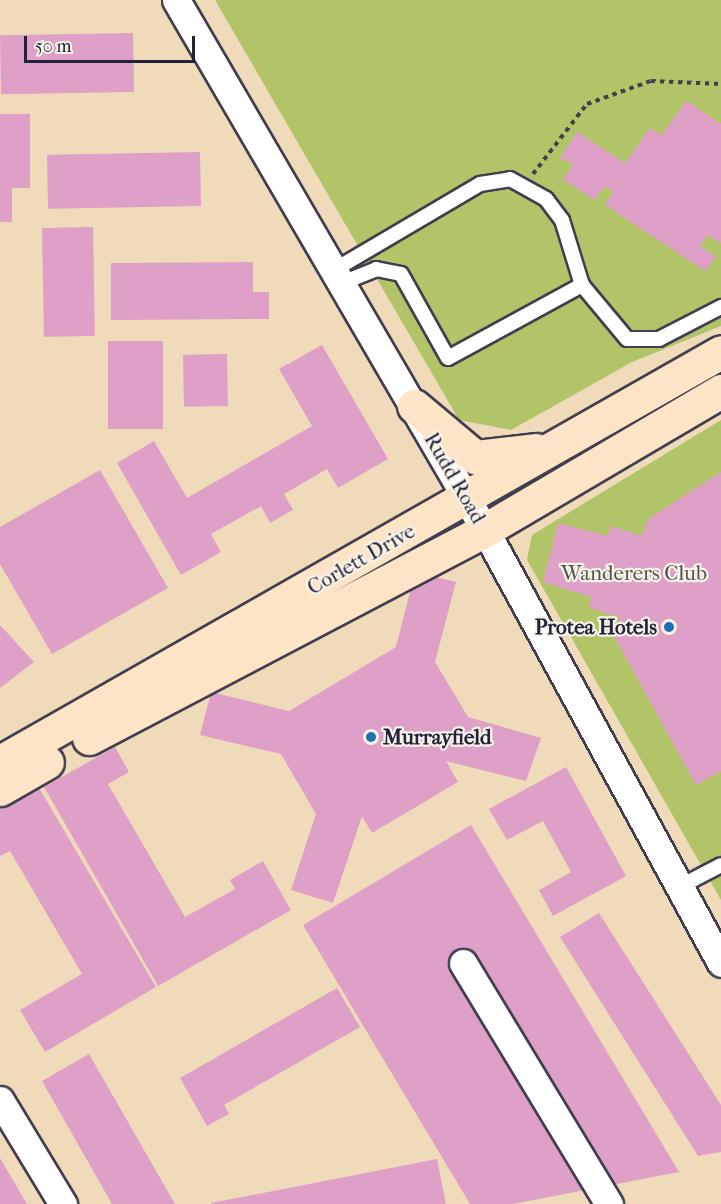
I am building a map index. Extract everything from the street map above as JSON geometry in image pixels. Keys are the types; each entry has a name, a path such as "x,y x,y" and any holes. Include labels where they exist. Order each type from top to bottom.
{"main road":[{"name":"Corlett Drive","path":"0,762 468,499 721,352"},
{"name":"Corlett Drive","path":"0,789 486,530 721,391"},
{"path":"414,405 475,457 507,457 575,436"}],"street":[{"name":"Rudd Road","path":"176,0 486,530 721,963"},
{"path":"463,963 609,1204"},
{"path":"0,1100 63,1204"}],"lane":[{"path":"338,276 480,184 510,179 525,184 562,220 582,285 627,339 641,342 721,307"},
{"path":"338,276 376,269 401,274 448,358 582,285"},
{"path":"679,887 721,865"}],"path":[{"path":"525,184 586,104 651,81 721,84"}],"green space":[{"path":"215,0 721,0 721,326 632,362 511,430 459,420"},
{"name":"Wanderers Club","path":"721,420 721,900 527,560 532,535"}],"building":[{"path":"133,33 134,92 1,94 0,35"},
{"path":"686,101 721,124 721,243 707,235 700,246 716,257 705,271 605,205 613,192 605,186 594,200 563,179 573,164 560,158 577,132 625,163 650,128 662,135"},
{"path":"0,114 30,114 30,188 12,188 12,222 0,222"},
{"path":"200,152 201,206 48,209 47,155"},
{"path":"93,227 95,336 44,337 42,228"},
{"path":"253,262 253,292 269,292 269,319 111,320 111,263"},
{"path":"108,341 163,341 163,429 108,429"},
{"path":"322,345 388,459 338,488 327,469 284,494 293,510 270,523 261,506 211,534 221,552 181,575 117,463 154,441 187,498 312,426 279,369"},
{"path":"227,354 228,406 184,407 183,355"},
{"path":"100,470 168,588 52,654 0,564 0,527"},
{"name":"Protea Hotels","path":"721,472 721,771 696,785 615,638 620,617 589,608 591,597 543,582 558,523 608,536 611,526 642,536 648,519"},
{"name":"Murrayfield","path":"415,572 456,582 435,662 468,717 541,738 526,781 446,761 458,782 372,833 362,816 333,903 291,890 316,814 281,754 200,735 211,692 289,711 396,647"},
{"path":"0,625 34,662 0,688"},
{"path":"115,747 129,772 108,784 185,917 235,889 230,880 263,861 291,910 158,986 44,787"},
{"path":"566,767 626,876 553,916 539,890 571,872 543,821 507,840 489,809"},
{"path":"38,786 156,987 45,1052 20,1010 82,974 10,851 0,856 0,808"},
{"path":"471,825 679,1172 513,1204 470,1204 303,925"},
{"path":"599,913 721,1105 721,1152 698,1156 560,937"},
{"path":"337,988 360,1027 224,1105 229,1114 207,1126 180,1078"},
{"path":"89,1054 175,1204 112,1204 42,1081"},
{"path":"0,1158 27,1204 0,1204"},
{"path":"437,1159 446,1204 211,1204 211,1203"}],"place":[{"name":"Protea Hotels","path":"669,627"},
{"name":"Murrayfield","path":"371,737"}]}
